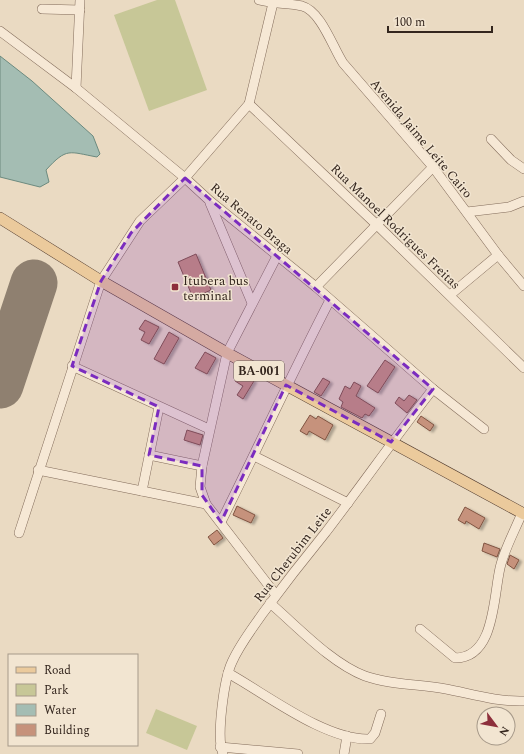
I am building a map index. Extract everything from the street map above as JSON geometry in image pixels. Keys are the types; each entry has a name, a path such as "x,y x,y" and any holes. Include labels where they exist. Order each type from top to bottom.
{"main road":[{"name":"BA-001","path":"0,218 101,281 227,353 523,514"}],"street":[{"path":"76,88 80,0"},
{"path":"259,0 273,3 302,3"},
{"path":"19,534 38,470 101,281 140,221 184,178 249,104 273,3"},
{"name":"Avenida Jaime Leite Cairo","path":"302,3 314,13 320,21 334,50 353,75 433,167 498,255 524,286"},
{"path":"42,9 80,10"},
{"name":"Rua Renato Braga","path":"0,31 76,88 276,256 316,287 434,389 484,429"},
{"name":"Rua Manoel Rodrigues Freitas","path":"249,104 450,295 524,368"},
{"path":"491,139 511,160 524,169"},
{"path":"316,287 433,167"},
{"path":"210,201 252,303"},
{"path":"467,212 509,207 524,201"},
{"path":"450,295 498,255"},
{"path":"276,256 227,353 209,429 202,466 200,487 206,504 276,595"},
{"path":"221,522 254,456 286,385 330,300"},
{"path":"72,366 209,429"},
{"name":"Rua Cherubim Leite","path":"221,750 228,673 246,637 276,595 348,503 391,442 434,389"},
{"path":"142,491 159,406"},
{"path":"149,455 202,466"},
{"path":"254,456 348,503"},
{"path":"38,470 206,504"},
{"path":"420,629 455,658 467,656 476,648 490,626 496,602 501,565 523,514"},
{"path":"270,603 341,662 365,676 393,682 444,689 502,701 524,702"},
{"path":"228,673 321,727 346,736 370,739 375,733 381,714"},
{"path":"344,754 346,736"},
{"path":"221,750 298,754"}],"highlighted area":[{"path":"185,178 433,389 391,442 286,385 221,522 202,495 202,466 149,455 159,407 72,366 101,281 131,233"}],"green space":[{"path":"157,0 175,0 207,90 149,111 114,15"},
{"path":"156,709 197,726 187,750 146,733"}],"water":[{"path":"0,56 32,81 93,136 100,154 97,157 74,153 64,154 46,170 49,182 40,187 0,177"}],"building":[{"path":"196,254 211,290 193,298 178,262"},
{"path":"145,320 159,327 149,344 141,340 145,332 139,329"},
{"path":"169,332 179,338 164,364 154,359"},
{"path":"205,352 216,358 207,374 195,368"},
{"path":"385,360 395,367 378,393 367,386"},
{"path":"241,370 248,373 246,376 254,381 243,399 237,395 243,386 235,381"},
{"path":"323,378 330,382 321,396 314,392"},
{"path":"354,382 361,386 356,396 375,408 369,416 365,414 362,418 341,407 343,402 339,399 345,386 350,389"},
{"path":"409,395 417,400 407,413 395,403 399,397 404,401"},
{"path":"310,415 316,419 318,416 333,425 325,440 309,431 307,435 300,431"},
{"path":"421,416 434,425 430,431 417,422"},
{"path":"187,430 203,435 200,445 184,440"},
{"path":"237,506 255,515 251,523 233,515"},
{"path":"465,507 485,518 479,529 466,521 465,524 458,520"},
{"path":"217,530 223,538 214,545 208,537"},
{"path":"484,543 500,549 497,557 482,551"},
{"path":"510,555 519,560 514,569 507,564"}],"runway":[{"path":"0,385 34,283"}],"place":[{"name":"Itubera bus terminal","path":"175,287"}]}
